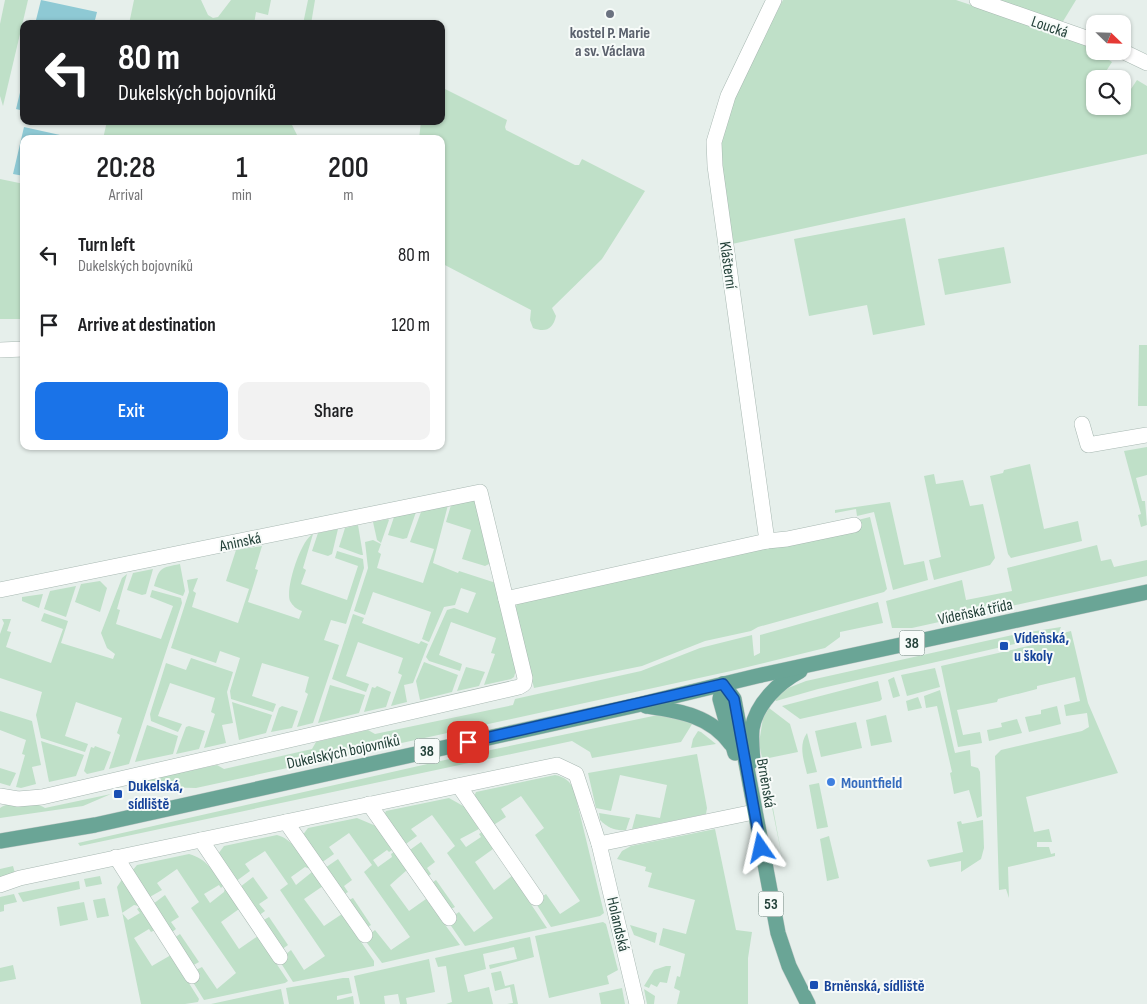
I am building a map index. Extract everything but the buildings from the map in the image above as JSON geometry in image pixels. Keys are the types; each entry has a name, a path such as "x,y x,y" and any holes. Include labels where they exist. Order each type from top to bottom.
{"main road":[{"name":"Vídeňská třída","path":"723,684 1147,592"},
{"path":"753,806 752,730 758,712 785,680 815,664"},
{"path":"723,684 720,699 735,753 753,806"},
{"name":"Dukelských bojovníků","path":"0,841 95,825 637,705 723,684"},
{"name":"Brněnská","path":"723,684 734,699 778,933 789,966 808,1004"},
{"path":"637,705 685,712 700,718 718,730 735,753"}],"street":[{"name":"Klášterní","path":"767,541 715,166 714,142 728,96 774,0"},
{"name":"Loucká","path":"977,0 1086,38"},
{"path":"1131,56 1147,64"},
{"path":"0,350 20,349"},
{"path":"1082,424 1088,445 1147,435"},
{"name":"Aninská","path":"0,590 480,492"},
{"name":"Dukelských bojovníků","path":"0,796 27,800 42,797 519,687 524,684 525,678 480,492"},
{"path":"506,599 767,541 787,539 854,525"},
{"path":"0,885 20,878 116,857 557,765 576,774 599,844 753,806"},
{"path":"459,786 536,898"},
{"path":"369,804 449,918"},
{"path":"286,822 365,935"},
{"path":"201,840 280,957"},
{"name":"Holandská","path":"599,844 637,1004"},
{"path":"116,857 192,976"}],"green space":[{"path":"5,0 28,0 23,20 20,20 20,34 3,106 0,96 0,24"},
{"path":"134,0 201,0 208,15 213,18 218,17 231,0 271,0 268,15 256,12 255,20 130,20"},
{"path":"308,0 315,0 312,20 304,20"},
{"path":"783,0 956,0 1086,46 1086,60 1109,60 1112,62 1107,70 1086,70 1086,115 1131,115 1131,89 1137,80 1147,86 1147,154 732,244 720,156 724,127 737,89"},
{"path":"999,0 1076,0 1062,23"},
{"path":"445,89 507,120 506,130 575,165 579,165 582,159 645,191 602,259 552,308 556,316 551,327 545,330 533,328 530,320 531,310 445,265 445,135 419,135 421,125 445,125"},
{"path":"106,125 292,125 297,135 104,135"},
{"path":"0,179 20,183 20,319 0,319"},
{"path":"905,218 925,325 873,335 867,305 809,316 794,239"},
{"path":"1004,247 1011,283 945,295 938,259"},
{"path":"1139,345 1147,345 1147,406 1138,406"},
{"path":"1147,447 1147,475 1136,478 1142,501 1145,501 1147,525 1141,527 1138,515 1141,514 1124,451"},
{"path":"1030,464 1044,529 1078,521 1082,541 1011,558 1008,554 990,476 1003,473 1004,470"},
{"path":"934,474 936,484 963,480 970,506 983,504 995,558 990,565 934,580 929,560 941,557 924,476"},
{"path":"476,500 491,563 485,566 462,559 471,530 446,522 451,505"},
{"path":"890,502 904,565 924,561 928,580 893,590 874,512 857,516 856,509 835,513 835,510"},
{"path":"448,505 433,563 458,573 459,571 496,583 516,670 514,677 511,679 484,685 495,654 491,653 496,638 451,622 439,655 462,664 460,671 429,661 426,657 447,610 454,608 468,613 476,593 461,588 455,605 444,607 429,642 422,639 431,612 373,592 365,615 354,611 368,568 365,542 373,540 381,544 378,552 381,554 377,568 423,583 434,549 410,542 421,512"},
{"path":"416,512 407,538 403,539 388,535 394,517"},
{"path":"870,517 887,589 884,592 758,627 751,631 705,641 642,666 534,688 514,611 517,604"},
{"path":"388,519 381,543 377,540 373,522"},
{"path":"358,525 363,555 339,547 345,528"},
{"path":"338,529 332,554 328,556 312,551 318,533"},
{"path":"313,534 303,568 306,570 301,584 347,600 358,566 335,558 337,551 363,559 364,568 346,624 331,620 324,640 339,645 313,723 297,727 308,694 305,692 309,677 262,663 252,696 276,704 273,712 231,699 230,691 240,658 220,651 216,663 171,648 189,592 187,580 198,578 193,591 196,593 192,607 238,623 249,589 226,581 236,550 262,546 255,569 258,570 248,602 299,619 302,611 290,601 290,586 299,554 308,538"},
{"path":"1097,545 1101,561 1111,559 1114,567 1147,560 1147,576 912,628 892,628 886,601 962,580 966,600 1012,591 1007,568"},
{"path":"180,564 185,591 183,596 154,586 162,569"},
{"path":"153,569 146,594 142,595 127,590 133,573"},
{"path":"127,574 117,609 120,610 116,624 161,639 173,606 150,597 152,590 181,598 182,603 129,764 109,769 120,735 117,733 122,718 76,702 65,736 88,744 85,752 41,738 36,715 42,692 0,678 0,634 4,623 2,619 11,619 7,631 11,632 6,647 51,663 63,629 41,621 44,613 68,621 61,643 113,659 115,654 107,648 101,633 122,578"},
{"path":"100,581 107,588 100,612 75,602 81,584"},
{"path":"76,586 66,617 44,609 50,591"},
{"path":"43,594 39,608 22,601 22,597"},
{"path":"878,602 883,623 840,632 840,637 825,648 731,671 196,788 156,787 154,783 142,785 142,781 217,765 224,769 312,749 316,742 368,730 375,734 513,705 515,699 641,671 700,648 752,635 754,656 760,653 760,635"},
{"path":"353,614 364,618 362,623 419,644 421,641 428,644 413,683 404,685 407,702 391,706 402,675 398,673 403,658 358,642 346,676 369,684 366,692 332,679"},
{"path":"1061,627 1058,634 818,689 776,701 774,699 788,688 806,681 1017,634"},
{"path":"1071,631 1088,703 1118,773 1026,797 1034,832 1049,829 1052,842 1037,842 1037,847 1049,847 1051,854 1055,853 1055,856 1008,867 1009,898 1006,889 999,890 995,756 1001,750 1082,731 1089,727 1087,713 1066,716 1064,705 1080,701 1075,677 1037,686 1037,689 998,699 997,702 957,710 963,735 980,732 982,743 958,747 941,666 1059,639 1063,633"},
{"path":"191,658 233,672 227,692 233,723 222,725 226,743 204,748 215,714 211,712 215,698 170,683 158,716 182,724 178,732 151,721 150,714 166,663 186,670"},
{"path":"424,662 458,675 452,692 420,700 416,681"},
{"path":"466,667 485,672 479,686 457,691"},
{"path":"935,668 940,687 907,696 901,675"},
{"path":"894,677 900,696 893,698 888,680"},
{"path":"878,681 882,699 880,701 800,719 782,706"},
{"path":"330,685 365,695 359,713 318,723"},
{"path":"377,686 391,692 386,707 364,712 372,687 375,688"},
{"path":"940,690 955,753 970,750 971,766 978,768 980,772 982,816 977,818 969,790 954,794 950,773 952,772 937,706 926,708 924,696"},
{"path":"918,697 922,708 908,711 906,701"},
{"path":"232,702 272,715 266,733 239,740"},
{"path":"282,706 298,711 292,728 271,732 279,708"},
{"path":"1057,706 1061,724 1029,732 1025,717 1041,714 1041,710"},
{"path":"769,708 790,724 798,752 764,759 782,857 759,743 763,718"},
{"path":"0,711 32,721 41,765 32,767 36,784 21,788 16,787 25,755 22,754 26,740 0,730"},
{"path":"658,715 694,721 681,742 592,758 590,752 572,741 80,846 78,843 476,753"},
{"path":"886,715 892,742 871,746 866,720"},
{"path":"1017,719 1022,733 989,741 987,730 1002,727 1001,723"},
{"path":"856,722 862,748 821,757 815,731"},
{"path":"147,725 178,736 173,754 135,762"},
{"path":"189,726 205,731 199,749 176,754 186,727"},
{"path":"698,731 716,744 691,748 693,739"},
{"path":"807,733 817,772 807,774 802,748"},
{"path":"41,741 84,755 76,776 49,782"},
{"path":"95,746 111,752 104,770 87,774 84,771 91,747 94,748"},
{"path":"697,754 707,808 706,814 632,829 636,814 660,818 667,785 620,775 611,811 596,808 588,773"},
{"path":"0,768 16,773 10,786 0,783"},
{"path":"555,775 567,780 574,790 604,913 600,916 551,927 535,902 546,894 560,914 580,901 535,835 544,828 521,796 501,809 506,817 492,826 473,799 476,792"},
{"path":"819,783 828,827 817,829 809,785"},
{"path":"111,794 83,806 0,818 0,808 9,804 29,803 45,808"},
{"path":"449,798 465,807 479,829 460,839 466,847 481,837 479,834 482,832 493,849 475,862 494,890 512,876 547,928 465,946 447,920 459,912 474,932 493,918 447,853 455,846 432,815 411,829 417,836 403,846 383,817 386,811"},
{"path":"599,813 630,818 626,830 609,827 600,820"},
{"path":"357,818 376,826 392,850 389,852 387,850 373,860 378,867 392,857 391,854 394,852 407,870 390,885 409,911 426,899 460,945 382,963 364,939 375,930 391,950 410,937 364,872 372,865 349,833 329,847 334,854 321,863 302,836 308,828"},
{"path":"983,820 984,848 981,859 961,872 961,861 930,867 927,860 963,852 957,822 961,821 962,824"},
{"path":"715,829 736,930 752,932 748,958 748,1004 677,1004 680,991 674,988 677,976 680,977 685,954 659,945 663,928 686,934 695,900 648,887 652,873 645,871 646,867 617,859 622,851 631,846"},
{"path":"277,835 292,844 310,869 305,867 291,877 296,885 312,872 323,886 304,899 324,926 342,914 374,961 374,966 293,982 279,960 291,950 304,970 325,956 280,890 288,884 265,851 245,864 250,871 235,882 218,854 224,846"},
{"path":"829,836 839,878 827,881 820,839"},
{"path":"421,842 435,862 427,868 431,874 426,878 407,852"},
{"path":"189,854 205,862 223,886 221,888 219,885 204,894 210,903 224,892 225,888 239,909 221,922 239,949 258,936 288,981 204,1000 191,979 194,971 202,967 217,989 236,973 191,908 199,902 177,869 157,883 162,890 148,898 132,871 137,865"},
{"path":"338,859 352,880 344,886 348,892 343,895 325,868"},
{"path":"13,866 16,877 0,880 0,869"},
{"path":"100,876 102,884 86,887 84,879"},
{"path":"253,877 268,898 259,904 265,911 258,916 240,887"},
{"path":"123,878 139,906 134,905 122,913 117,887"},
{"path":"436,880 455,907 449,910 430,884"},
{"path":"79,881 80,889 23,902 18,893"},
{"path":"14,894 17,902 4,905 4,911 0,912 0,897"},
{"path":"165,895 179,917 171,922 176,929 171,933 153,904"},
{"path":"105,898 109,916 97,918 93,900"},
{"path":"353,898 371,925 366,928 347,901"},
{"path":"84,902 88,920 60,926 57,907"},
{"path":"140,907 155,930 151,932 149,929 134,938 152,966 171,955 199,999 198,1002 185,1004 141,1004 122,914 128,920 140,913 137,909"},
{"path":"269,917 288,945 281,950 262,921"},
{"path":"603,922 606,924 618,970 607,976 609,984 549,998 535,936"},
{"path":"630,925 657,933 655,943 634,935"},
{"path":"180,934 199,962 192,966 174,938"},
{"path":"530,937 534,957 490,969 489,965 517,959 514,947 483,954 486,969 464,975 468,992 489,987 493,1004 446,1004 452,1002 446,966 438,967 435,958"},
{"path":"429,959 435,992 406,998 407,1004 400,1004 398,994 384,996 385,1004 360,1004 354,976"},
{"path":"13,965 16,979 0,982 0,968"},
{"path":"671,966 667,983 660,982 657,987 651,984 649,988 644,986 654,970"},
{"path":"501,971 505,986 514,984 518,1004 507,1004 513,1003 510,987 495,991 491,973"},
{"path":"349,978 352,993 337,996 337,1000 353,996 354,1004 289,1004 286,988"},
{"path":"622,988 625,1004 601,1004 599,993"},
{"path":"281,989 284,1004 211,1004"},
{"path":"644,989 655,996 654,1004 647,1004"}],"water":[{"path":"41,0 97,12 95,20 36,20"},
{"path":"20,92 20,110 16,109"},
{"path":"24,127 60,135 22,135"},
{"path":"20,144 20,175 13,174"}],"place":[{"name":"kostel P. Marie a sv. Václava","path":"610,14"},
{"name":"Vídeňská, u školy","path":"1004,646"},
{"name":"Mountfield","path":"831,782"},
{"name":"Dukelská, sídliště","path":"118,794"},
{"name":"Brněnská, sídliště","path":"814,985"}],"route":[{"path":"468,742 723,684 732,693 734,699 761,848"}]}
